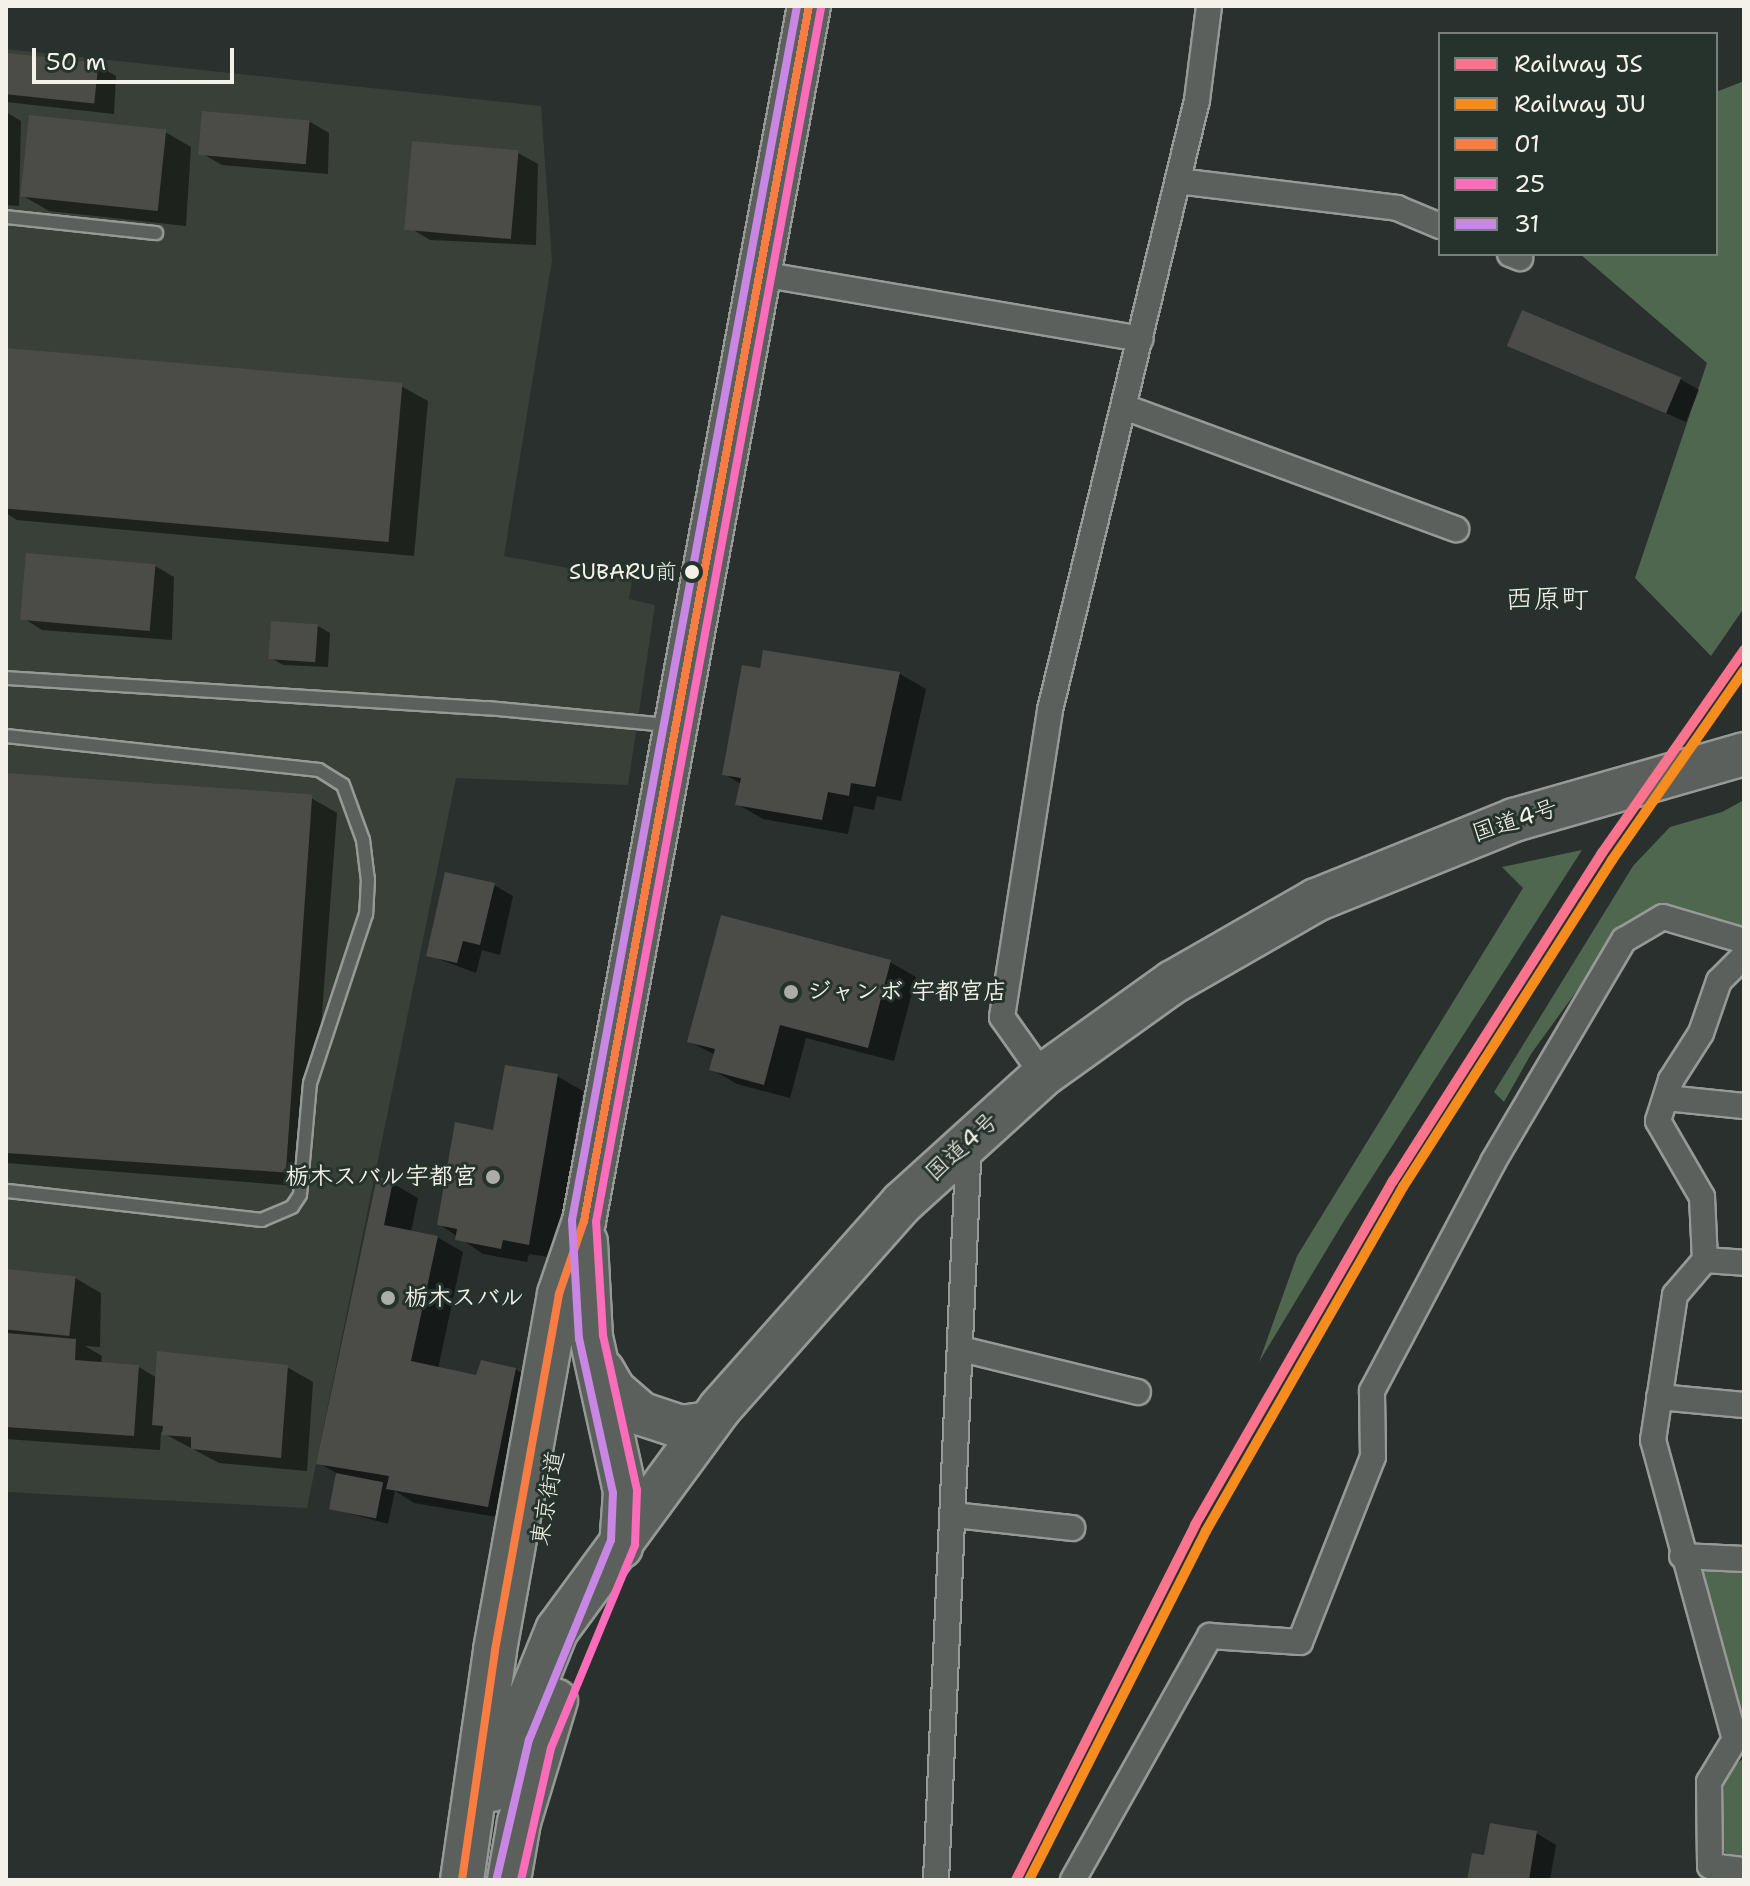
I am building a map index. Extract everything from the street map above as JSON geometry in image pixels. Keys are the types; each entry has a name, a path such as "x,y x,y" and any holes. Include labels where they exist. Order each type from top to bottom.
{"highway":[{"name":"東京街道","path":"463,1874 495,1650 559,1294 584,1221 809,6"},
{"name":"国道4号","path":"463,1874 557,1630 709,1423 830,1280 969,1140 1043,1075 1173,982 1303,907 1450,843 1571,803 1740,755"},
{"name":"東京街道","path":"509,1880 540,1744 623,1543 625,1492 595,1350 584,1221"},
{"name":"東京街道","path":"495,1650 514,1638 525,1616 561,1425 595,1350"},
{"path":"595,1350 614,1390 642,1414 681,1427 709,1423"}],"street":[{"path":"1043,1075 1002,1017 1050,710 1197,100 1207,8"},
{"path":"1178,181 1397,208 1438,225"},
{"path":"761,274 1140,339"},
{"path":"1124,407 1456,529"},
{"path":"1073,1880 1210,1636 1300,1642 1373,1457 1372,1391 1493,1162 1624,940 1663,917 1744,941"},
{"path":"1744,956 1719,981 1701,1033 1666,1098 1658,1121 1702,1197 1705,1260 1675,1295 1653,1440 1682,1556 1739,1739 1709,1782 1710,1866 1744,1870"},
{"path":"1666,1098 1744,1106"},
{"path":"936,1880 969,1140"},
{"path":"1705,1260 1744,1263"},
{"path":"961,1349 1138,1392"},
{"path":"1659,1397 1744,1405"},
{"path":"954,1515 1072,1528"},
{"path":"1682,1556 1744,1559"}],"lane":[{"path":"6,217 156,233"},
{"path":"6,678 488,708 678,726"},
{"path":"6,736 333,775 353,809 368,879 366,914 310,1083 300,1195 292,1207 262,1220 6,1191"}],"shaded area":[{"path":"6,49 541,106 552,260 504,556 632,580 629,599 655,605 628,785 456,778 307,1508 6,1492"}],"green space":[{"path":"1744,81 1744,608 1711,656 1635,578 1707,363 1582,256 1718,256 1718,91"},
{"path":"1744,800 1744,931 1623,927 1531,1054 1504,1102 1494,1092 1633,866 1670,827 1722,812"},
{"path":"1582,850 1344,1221 1259,1362 1297,1256 1523,888 1502,867"},
{"path":"1709,1564 1744,1567 1744,1725 1699,1577"},
{"path":"1744,1758 1744,1864 1723,1851 1723,1782 1729,1769"}],"building":[{"path":"6,53 98,63 94,103 6,94"},
{"path":"202,111 310,120 306,164 198,155"},
{"path":"29,115 166,129 158,211 20,197"},
{"path":"412,141 519,150 511,239 404,230"},
{"path":"1522,310 1681,378 1666,413 1507,346"},
{"path":"6,348 402,383 389,542 6,509"},
{"path":"26,553 156,564 150,631 20,620"},
{"path":"271,621 318,624 315,662 268,659"},
{"path":"763,650 900,672 875,787 851,783 849,796 828,792 822,820 735,805 741,778 722,775 742,665 760,668"},
{"path":"6,773 312,794 286,1172 6,1153"},
{"path":"445,872 495,883 480,945 463,941 457,963 426,956"},
{"name":"ジャンボ 宇都宮店","path":"721,915 891,960 868,1048 780,1025 764,1085 709,1070 715,1049 687,1042"},
{"name":"栃木スバル宇都宮","path":"505,1065 558,1074 529,1245 503,1240 501,1249 455,1240 457,1229 437,1225 455,1122 493,1130"},
{"name":"栃木スバル","path":"377,1177 393,1181 384,1225 438,1236 411,1361 476,1375 481,1360 516,1368 488,1507 386,1489 389,1476 316,1464"},
{"path":"6,1269 76,1276 69,1336 6,1329"},
{"path":"6,1333 76,1339 75,1360 139,1365 134,1436 6,1427"},
{"path":"157,1351 288,1365 281,1458 191,1449 191,1437 162,1435 163,1426 152,1425"},
{"path":"336,1473 383,1482 376,1518 329,1509"},
{"path":"1490,1823 1537,1831 1529,1880 1467,1880 1472,1853 1484,1855"}],"rail line":[{"name":"JS","path":"1016,1880 1195,1525 1393,1181 1602,853 1744,650"},
{"name":"JU","path":"1029,1880 1206,1531 1403,1187 1612,860 1744,671"}],"transit line":[{"name":"31","path":"497,1877 529,1740 611,1540 613,1493 579,1339 572,1220 797,6"},
{"name":"01","path":"462,1880 495,1650 559,1294 584,1221 809,6"},
{"name":"25","path":"521,1880 551,1748 635,1545 637,1490 603,1335 596,1222 821,8"}],"place":[{"name":"SUBARU前","path":"692,572"},
{"name":"ジャンボ 宇都宮店","path":"791,992"},
{"name":"栃木スバル宇都宮","path":"493,1177"},
{"name":"栃木スバル","path":"388,1298"}],"district":[{"name":"西原町","path":"1547,598"}]}
